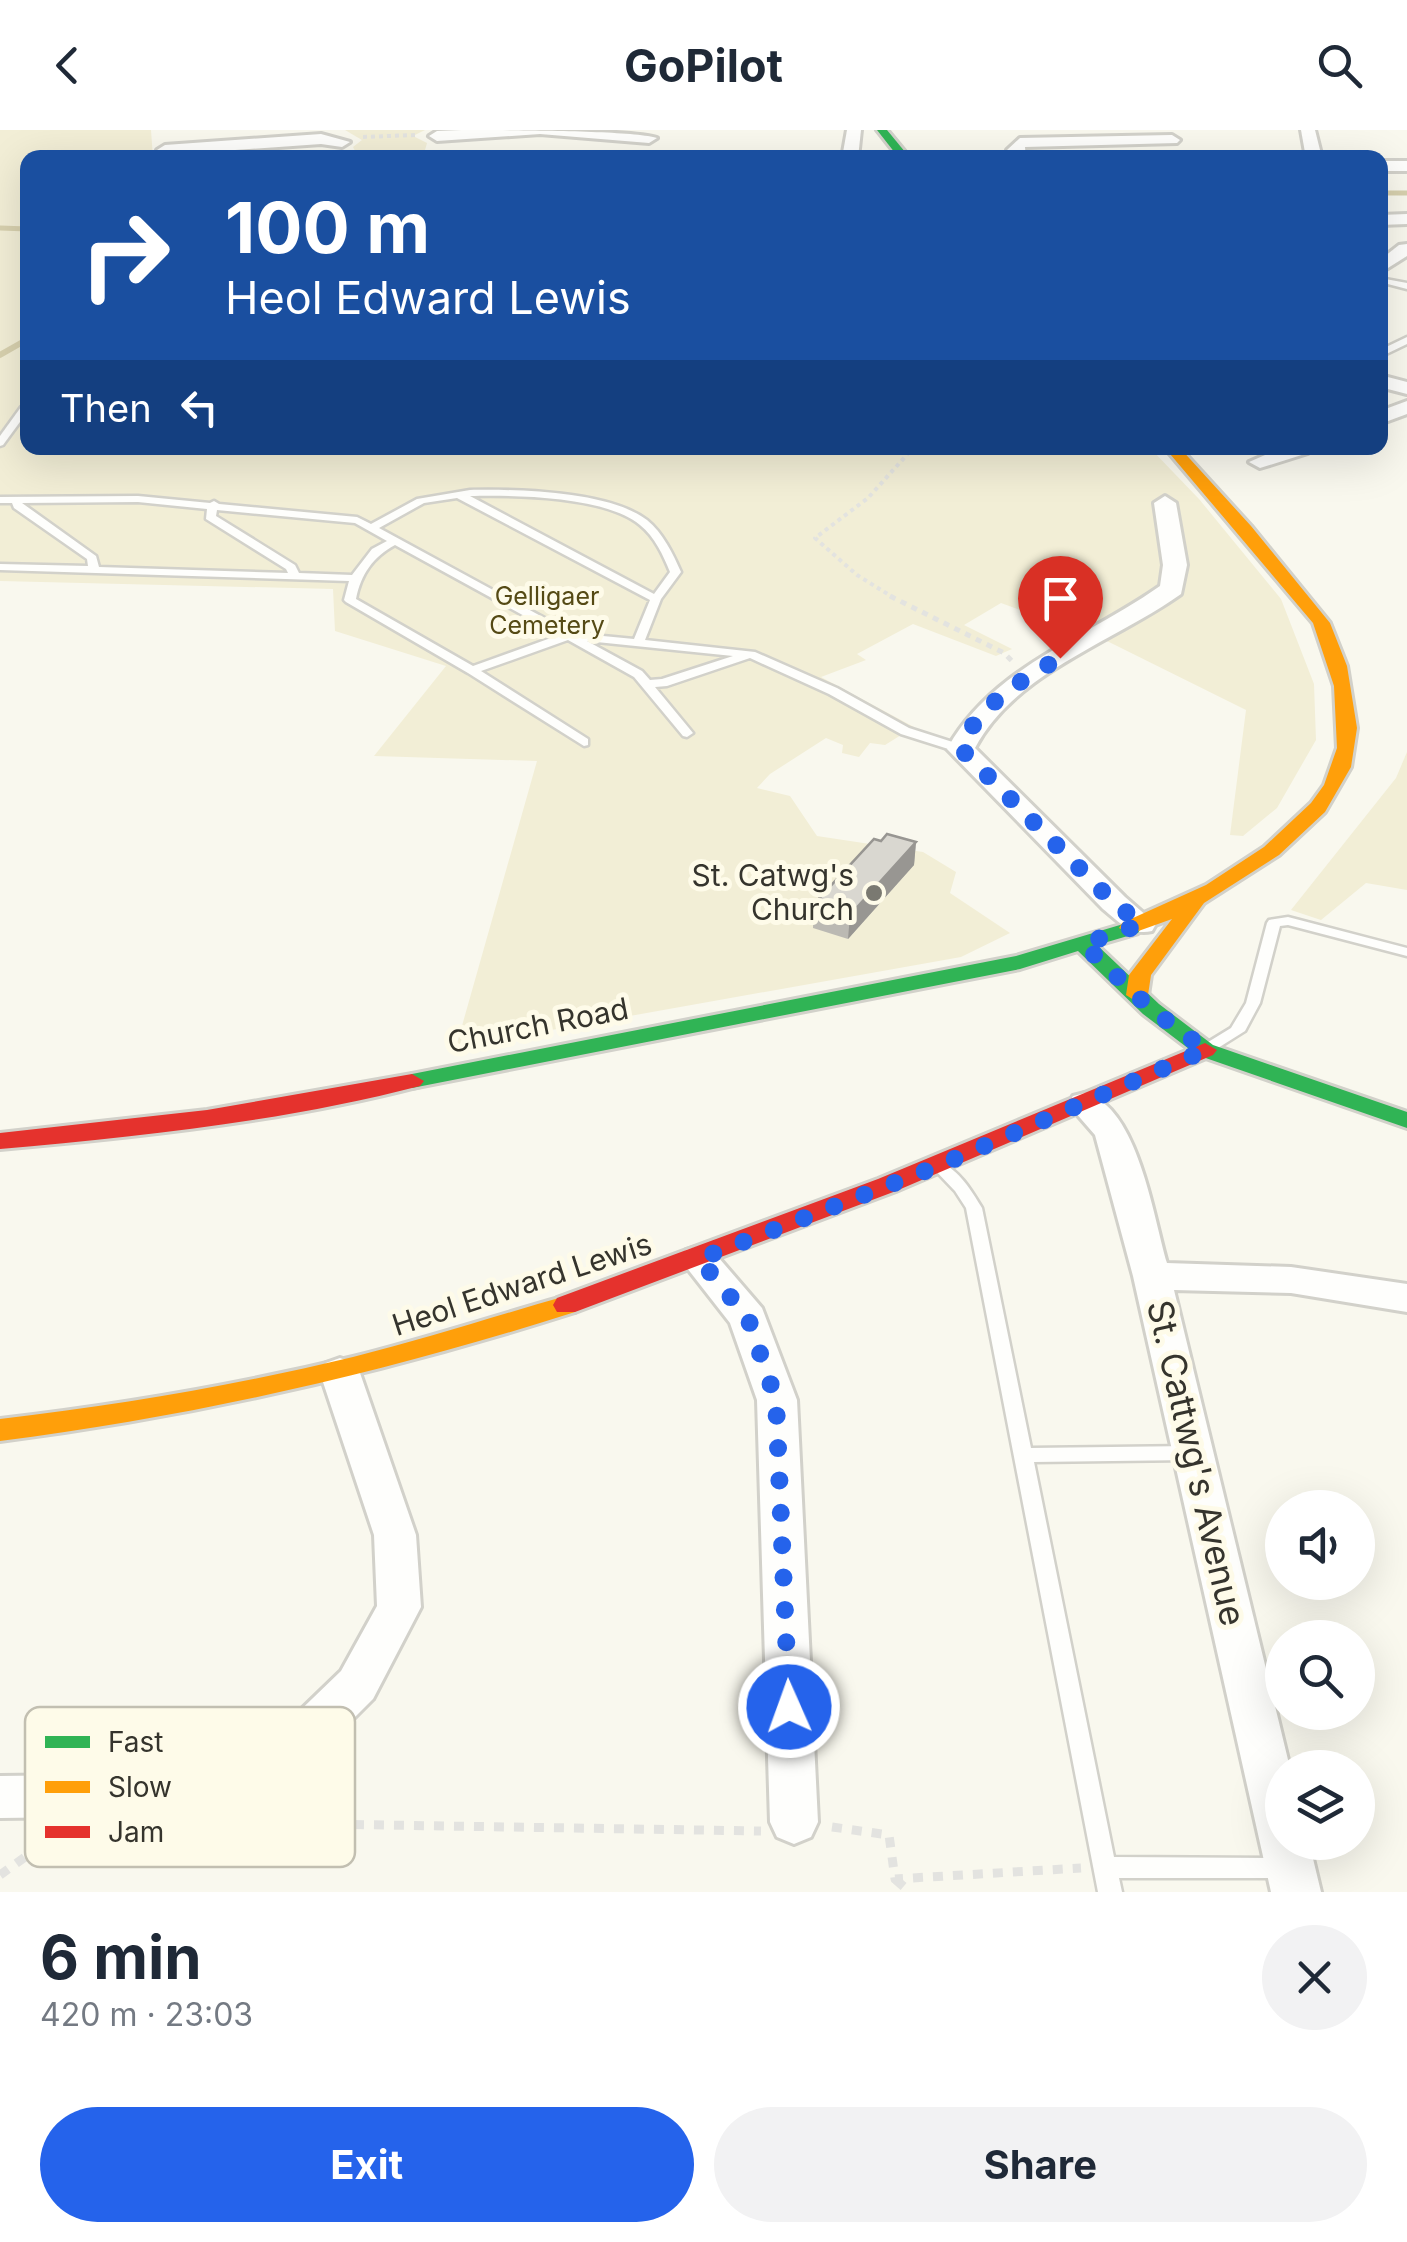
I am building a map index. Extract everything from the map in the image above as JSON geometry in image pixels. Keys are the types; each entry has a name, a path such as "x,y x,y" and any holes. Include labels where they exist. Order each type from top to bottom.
{"main road":[{"path":"882,130 898,150"},
{"name":"Church Road","path":"0,1141 111,1133 260,1110 945,977 1083,944 1142,924 1247,871 1298,827 1335,784 1348,730 1339,668 1324,625 1233,512 1179,455"},
{"path":"1138,996 1140,974 1198,898"},
{"path":"1083,944 1138,996 1206,1050 1407,1120"},
{"name":"Heol Edward Lewis","path":"0,1430 203,1402 340,1373 492,1330 699,1259 938,1166 1206,1050"}],"street":[{"path":"437,136 540,130 653,134"},
{"path":"1015,150 1020,143 1050,140 1170,135"},
{"path":"206,150 321,139 342,142"},
{"path":"1260,462 1280,455"},
{"path":"1142,924 1114,903 961,749 965,735 1001,697 1036,671 1151,606 1172,589 1175,564 1165,503"},
{"name":"St. Cattwg's Avenue","path":"1085,1104 1111,1130 1152,1276 1265,1760"},
{"path":"699,1259 748,1318 776,1400 794,1822"},
{"path":"1152,1276 1291,1280 1407,1298"},
{"path":"335,1707 357,1685 398,1607 395,1535 340,1373"},
{"path":"0,1797 25,1797"}],"lane":[{"path":"0,443 20,415"},
{"path":"373,527 420,502 500,492 550,496 638,518 664,547 676,572 656,599 639,641"},
{"path":"459,495 656,599"},
{"path":"0,500 70,496 214,504 357,520 638,674 687,732"},
{"path":"14,499 18,506 92,558 94,570"},
{"path":"214,504 210,517 291,567 294,577"},
{"path":"396,540 376,550 355,578 350,600 472,670 584,742"},
{"path":"0,567 355,578"},
{"path":"472,670 569,636 751,654 833,691 906,731 961,749"},
{"path":"647,684 663,683 751,654"},
{"path":"1206,1050 1237,1031 1253,1003 1274,924 1288,922 1407,952"},
{"path":"938,1166 961,1187 974,1208 1110,1892"},
{"path":"1025,1455 1194,1453"},
{"path":"1105,1867 1265,1860"}],"path":[{"path":"342,142 437,136"},
{"path":"907,455 868,498 816,538 838,562 896,600 1036,671"},
{"path":"355,1825 758,1831 794,1822 889,1835 895,1879 910,1892"},
{"path":"0,1875 25,1857"},
{"path":"895,1879 1105,1867"}],"green space":[{"name":"Gelligaer Cemetery","path":"0,130 151,130 152,150 20,150 20,455 1157,455 1199,499 1281,599 1314,684 1316,740 1277,808 1243,836 1230,835 1246,710 1109,642 1001,603 964,625 1012,649 996,656 913,624 857,654 866,660 821,677 914,727 885,745 870,743 859,757 842,753 843,745 826,738 770,774 757,788 790,796 817,836 923,852 956,872 950,893 1010,933 961,957 456,1047 537,761 374,756 446,666 335,631 333,589 0,581"},
{"path":"345,130 425,130 413,136 427,143 425,150 354,150 362,140"},
{"path":"1407,752 1407,890 1366,883 1321,920 1291,910 1396,778"}],"building":[{"path":"887,834 916,842 850,915 814,904 874,839 881,841"}],"waterway":[{"path":"1388,193 1407,193"},
{"path":"0,228 20,229"},
{"path":"0,355 20,344"}],"traffic: fast":[{"path":"882,130 898,150"},
{"path":"412,1081 1020,962 1130,928"},
{"path":"1083,944 1151,1009 1205,1050 1407,1120"}],"traffic: slow":[{"path":"1130,928 1214,889 1297,830 1334,785 1346,748 1343,686 1322,623 1178,455"},
{"path":"1137,995 1140,975 1194,904"},
{"path":"0,1430 144,1410 286,1382 426,1347 566,1305"}],"traffic: jam":[{"path":"566,1305 887,1185 1205,1050"},
{"path":"0,1141 207,1117 412,1081"}],"place":[{"name":"St. Catwg's Church","path":"874,893"}],"route":[{"path":"789,1707 776,1400 748,1318 699,1259 938,1166 1206,1050 1151,1009 1083,944 1142,924 1114,903 961,749 965,735 1001,697 1060,658"}]}
